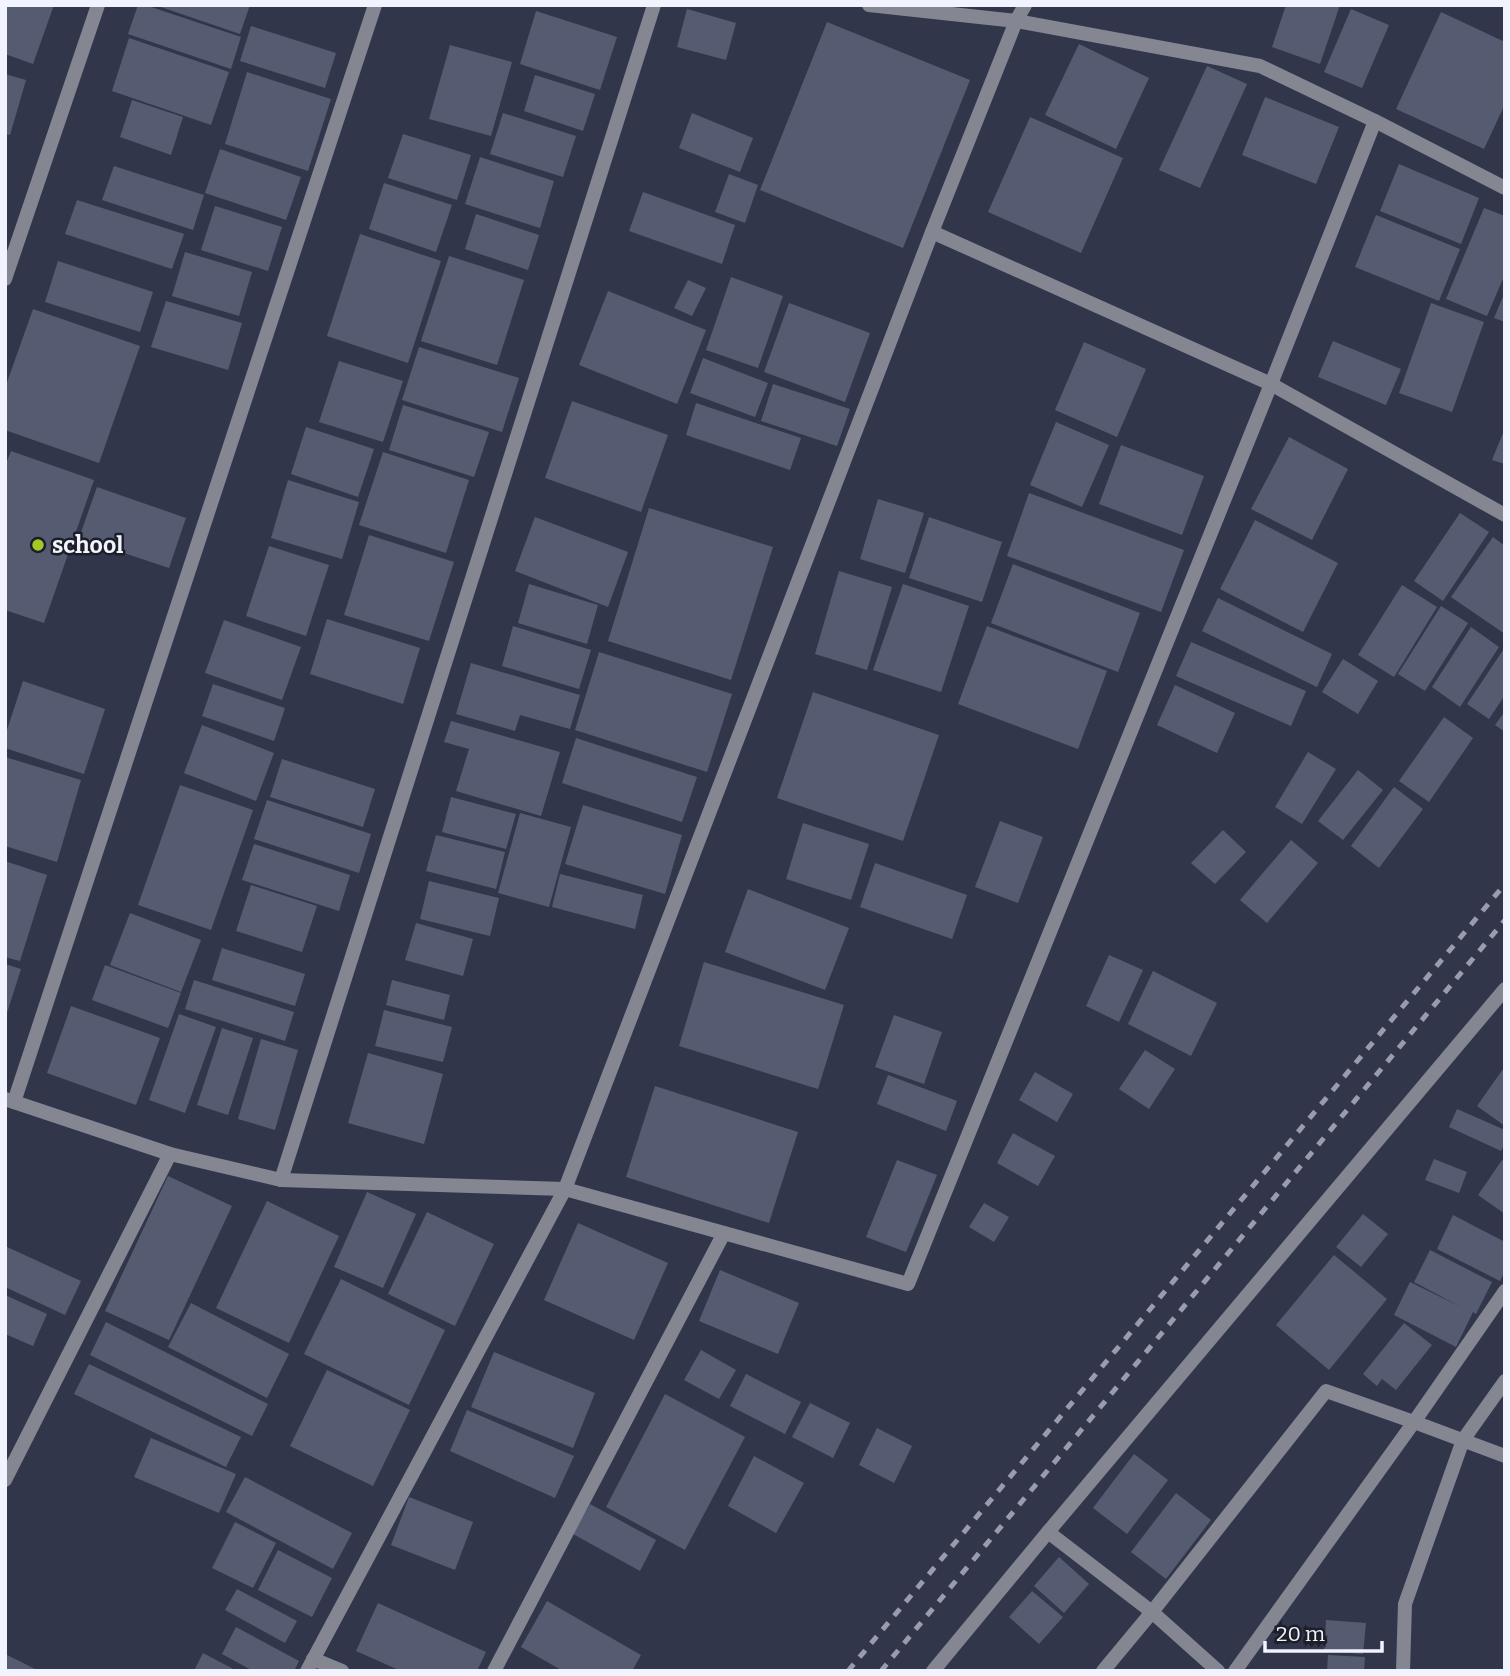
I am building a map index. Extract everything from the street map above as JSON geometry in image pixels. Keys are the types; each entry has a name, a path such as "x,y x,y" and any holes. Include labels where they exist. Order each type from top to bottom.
{"street":[{"path":"5,279 98,5"},
{"path":"375,5 10,1100 170,1154 281,1180 565,1189 908,1284 1375,121"},
{"path":"281,1180 654,5"},
{"path":"869,5 1016,21 1260,66 1505,188"},
{"path":"342,1671 310,1665 565,1189 932,232 1016,21 1025,5"},
{"path":"932,232 1271,384 1505,515"},
{"path":"933,1671 1505,989"},
{"path":"5,1480 170,1154"},
{"path":"494,1671 724,1233"},
{"path":"1235,1671 1505,1291"},
{"path":"1403,1671 1405,1604 1463,1440 1505,1381"},
{"path":"1103,1671 1326,1391 1505,1456"},
{"path":"1048,1532 1152,1612 1219,1671"}],"building":[{"path":"5,5 54,5 33,64 5,54"},
{"path":"138,5 241,37 231,69 128,34"},
{"path":"155,5 250,5 240,34"},
{"path":"1286,5 1340,5 1320,64 1272,47"},
{"path":"687,9 736,23 726,60 677,47"},
{"path":"1351,9 1389,25 1362,88 1324,72"},
{"path":"536,11 617,37 600,90 520,64"},
{"path":"1441,12 1505,42 1505,104 1484,149 1396,109"},
{"path":"827,22 970,80 903,248 760,190"},
{"path":"251,26 336,53 325,88 240,61"},
{"path":"129,38 229,72 211,125 112,91"},
{"path":"1079,44 1149,78 1116,149 1045,115"},
{"path":"450,45 512,62 491,136 429,119"},
{"path":"1207,66 1247,84 1200,188 1159,170"},
{"path":"247,72 331,99 308,171 225,144"},
{"path":"5,74 26,80 10,135 5,134"},
{"path":"535,75 595,94 583,131 524,111"},
{"path":"1265,97 1339,127 1316,184 1242,155"},
{"path":"132,100 183,117 171,155 120,137"},
{"path":"503,113 576,136 563,177 490,154"},
{"path":"692,113 753,138 740,172 679,148"},
{"path":"1030,117 1123,158 1081,253 988,212"},
{"path":"403,134 471,155 457,200 388,178"},
{"path":"220,149 301,177 286,220 205,193"},
{"path":"480,157 554,181 540,228 465,204"},
{"path":"1399,164 1479,198 1461,244 1380,211"},
{"path":"114,166 204,195 193,230 102,200"},
{"path":"729,174 758,185 745,223 715,212"},
{"path":"384,183 452,205 436,252 369,229"},
{"path":"643,192 735,225 722,264 629,231"},
{"path":"77,200 184,234 172,269 65,234"},
{"path":"215,206 282,227 268,271 201,250"},
{"path":"1484,208 1505,216 1505,274 1487,316 1446,299"},
{"path":"476,214 539,235 528,270 465,249"},
{"path":"1376,215 1460,249 1439,301 1355,267"},
{"path":"360,234 441,261 408,363 327,336"},
{"path":"185,252 252,272 239,316 172,296"},
{"path":"449,256 524,280 497,365 421,341"},
{"path":"58,261 153,292 140,332 45,302"},
{"path":"731,277 783,296 758,368 706,350"},
{"path":"688,280 706,288 692,316 674,308"},
{"path":"608,291 706,330 677,404 579,365"},
{"path":"1505,292 1505,322 1494,318"},
{"path":"166,301 242,323 228,370 151,347"},
{"path":"789,303 870,333 845,402 764,372"},
{"path":"1431,303 1484,322 1452,412 1399,393"},
{"path":"33,309 140,346 99,463 5,430 5,388"},
{"path":"1333,341 1401,369 1386,405 1318,377"},
{"path":"1084,342 1146,369 1117,437 1055,410"},
{"path":"419,347 519,378 502,432 402,400"},
{"path":"703,358 768,383 755,417 690,393"},
{"path":"339,361 403,381 383,442 319,422"},
{"path":"773,384 850,409 837,446 761,421"},
{"path":"572,401 668,435 641,512 545,478"},
{"path":"696,403 801,438 790,470 686,435"},
{"path":"403,405 489,432 474,477 389,450"},
{"path":"1056,422 1109,445 1082,507 1030,485"},
{"path":"306,427 374,449 358,497 291,474"},
{"path":"1505,428 1505,464 1492,460"},
{"path":"1289,437 1348,469 1312,540 1251,509"},
{"path":"1121,445 1204,476 1182,535 1099,504"},
{"name":"school","path":"11,451 94,480 44,623 5,610 5,466"},
{"path":"383,452 469,480 446,553 359,525"},
{"path":"288,480 359,502 342,559 271,538"},
{"path":"97,487 186,518 169,568 79,538"},
{"path":"1029,493 1184,550 1161,612 1007,556"},
{"path":"878,499 924,513 905,573 860,559"},
{"path":"649,508 773,547 731,680 608,641"},
{"path":"1460,513 1489,532 1443,601 1414,581"},
{"path":"535,517 628,552 608,607 515,571"},
{"path":"929,517 1002,542 982,602 909,578"},
{"path":"1255,520 1338,563 1303,632 1220,589"},
{"path":"369,535 454,562 429,641 344,615"},
{"path":"1493,537 1505,546 1505,634 1451,597"},
{"path":"269,546 329,565 306,636 246,616"},
{"path":"1013,564 1140,613 1118,672 991,623"},
{"path":"839,571 892,587 867,670 815,654"},
{"path":"529,584 598,605 587,644 518,623"},
{"path":"903,584 969,606 941,692 873,670"},
{"path":"1402,585 1437,607 1394,677 1358,655"},
{"path":"1218,598 1332,654 1317,687 1202,631"},
{"path":"1441,606 1468,623 1425,691 1398,674"},
{"path":"327,619 420,648 403,704 310,674"},
{"path":"224,620 301,647 282,700 205,673"},
{"path":"513,626 591,650 579,689 502,666"},
{"path":"987,626 1107,671 1078,749 958,704"},
{"path":"1471,627 1499,647 1460,707 1432,687"},
{"path":"1191,642 1306,691 1291,726 1176,676"},
{"path":"1505,647 1505,695 1489,719 1467,704"},
{"path":"599,652 732,694 707,772 575,730"},
{"path":"1343,659 1378,681 1358,714 1322,692"},
{"path":"471,663 580,695 570,729 520,715 515,731 456,714"},
{"path":"23,681 105,709 84,774 5,748 5,736"},
{"path":"213,684 285,708 274,741 202,716"},
{"path":"1175,685 1235,713 1217,753 1157,725"},
{"path":"813,692 939,735 903,841 777,798"},
{"path":"1505,711 1505,732 1495,725"},
{"path":"1444,717 1473,738 1429,802 1399,781"},
{"path":"451,721 560,752 541,816 456,791 469,749 444,742"},
{"path":"202,725 274,753 256,801 184,773"},
{"path":"576,738 697,777 682,822 562,783"},
{"path":"1308,752 1336,769 1302,824 1275,807"},
{"path":"5,757 81,780 57,862 5,846"},
{"path":"282,759 375,789 363,827 270,797"},
{"path":"1358,770 1383,790 1343,840 1318,821"},
{"path":"180,785 253,810 211,930 138,905"},
{"path":"1394,787 1423,809 1379,868 1351,846"},
{"path":"451,797 516,814 506,849 442,832"},
{"path":"267,800 371,834 359,873 254,839"},
{"path":"583,805 682,835 665,894 565,864"},
{"path":"520,813 571,827 549,907 498,893"},
{"path":"1000,821 1043,837 1018,903 975,887"},
{"path":"803,823 869,844 851,900 786,879"},
{"path":"1223,830 1246,852 1215,884 1191,863"},
{"path":"436,835 505,852 496,889 426,871"},
{"path":"1291,840 1318,863 1267,923 1240,900"},
{"path":"254,844 350,875 339,911 242,880"},
{"path":"5,861 47,875 20,961 5,957"},
{"path":"875,863 967,895 952,939 860,907"},
{"path":"560,874 643,895 635,929 552,907"},
{"path":"429,881 499,898 490,936 420,919"},
{"path":"251,885 317,906 302,952 236,931"},
{"path":"748,889 849,928 825,990 725,952"},
{"path":"130,913 201,940 181,992 110,965"},
{"path":"416,923 473,939 463,976 405,960"},
{"path":"222,948 305,974 295,1006 212,980"},
{"path":"1109,955 1143,970 1119,1022 1086,1006"},
{"path":"704,962 844,1005 818,1089 679,1046"},
{"path":"5,964 21,969 6,1016 5,1016"},
{"path":"105,965 181,993 168,1028 92,1000"},
{"path":"1153,971 1217,1003 1191,1056 1128,1024"},
{"path":"194,980 294,1012 285,1041 185,1009"},
{"path":"392,980 450,995 444,1020 386,1005"},
{"path":"71,1006 160,1038 136,1105 47,1073"},
{"path":"384,1010 452,1027 443,1062 375,1046"},
{"path":"179,1014 216,1027 185,1113 149,1100"},
{"path":"894,1015 942,1032 924,1084 875,1067"},
{"path":"222,1028 253,1038 228,1115 197,1105"},
{"path":"261,1039 298,1050 275,1130 238,1119"},
{"path":"1145,1050 1175,1069 1149,1109 1119,1089"},
{"path":"368,1053 443,1074 424,1144 348,1123"},
{"path":"1503,1069 1505,1070 1505,1126 1477,1106"},
{"path":"1035,1072 1073,1094 1057,1122 1019,1100"},
{"path":"888,1075 957,1101 946,1131 877,1104"},
{"path":"655,1086 798,1132 769,1223 626,1177"},
{"path":"1457,1109 1505,1130 1505,1143 1501,1151 1449,1127"},
{"path":"1013,1133 1055,1156 1038,1186 997,1163"},
{"path":"1434,1159 1467,1172 1459,1193 1425,1180"},
{"path":"897,1160 937,1175 906,1252 866,1237"},
{"path":"1502,1160 1505,1162 1505,1214 1478,1195"},
{"path":"168,1176 232,1206 169,1340 105,1311"},
{"path":"367,1192 416,1214 383,1288 334,1267"},
{"path":"267,1201 339,1236 289,1343 216,1308"},
{"path":"984,1203 1009,1217 994,1242 969,1227"},
{"path":"427,1212 494,1244 455,1326 388,1294"},
{"path":"1363,1214 1388,1234 1361,1267 1336,1247"},
{"path":"1453,1215 1505,1242 1505,1271 1500,1281 1437,1249"},
{"path":"578,1223 668,1263 634,1340 544,1300"},
{"path":"5,1246 81,1281 65,1315 5,1287"},
{"path":"1430,1250 1492,1282 1456,1347 1394,1315 1410,1282 1461,1307 1414,1282"},
{"path":"1334,1255 1387,1299 1329,1370 1276,1325"},
{"path":"720,1270 799,1303 778,1354 699,1321"},
{"path":"341,1279 445,1330 409,1405 304,1354"},
{"path":"5,1295 47,1314 33,1346 5,1334"},
{"path":"191,1303 289,1354 267,1398 168,1347"},
{"path":"106,1322 268,1404 252,1436 90,1355"},
{"path":"1404,1323 1432,1345 1396,1390 1382,1379 1377,1386 1363,1374"},
{"path":"701,1350 736,1370 719,1399 684,1380"},
{"path":"494,1352 595,1393 573,1448 471,1407"},
{"path":"89,1364 241,1437 226,1467 74,1394"},
{"path":"327,1370 410,1410 373,1486 290,1446"},
{"path":"746,1374 801,1402 785,1434 730,1406"},
{"path":"665,1394 745,1437 685,1550 606,1507"},
{"path":"810,1403 850,1423 833,1458 792,1437"},
{"path":"467,1410 574,1456 555,1498 450,1451"},
{"path":"877,1428 912,1446 894,1483 859,1465"},
{"path":"151,1438 236,1474 219,1513 134,1477"},
{"path":"1134,1454 1168,1480 1127,1534 1093,1508"},
{"path":"754,1456 804,1483 776,1533 728,1506"},
{"path":"245,1477 352,1533 333,1569 226,1512"},
{"path":"1176,1493 1211,1520 1166,1579 1131,1552"},
{"path":"409,1497 473,1522 455,1570 391,1545"},
{"path":"590,1504 656,1540 640,1571 573,1534"},
{"path":"235,1522 276,1543 253,1588 212,1568"},
{"path":"278,1550 332,1578 312,1617 258,1590"},
{"path":"1059,1557 1089,1584 1064,1613 1034,1586"},
{"path":"237,1589 297,1621 285,1643 225,1610"},
{"path":"1032,1591 1063,1617 1039,1644 1009,1617"},
{"path":"547,1601 641,1655 632,1671 563,1671 521,1647"},
{"path":"378,1603 486,1652 477,1671 401,1671 356,1651"},
{"path":"1326,1620 1366,1623 1363,1654 1324,1651"},
{"path":"236,1627 299,1661 294,1671 253,1671 222,1654"},
{"path":"203,1653 237,1671 194,1671"},
{"path":"5,1654 39,1671 5,1671"},
{"path":"1328,1655 1365,1657 1364,1671 1327,1671"}],"railway":[{"path":"848,1671 1505,884"},
{"path":"881,1671 1505,920"}],"place":[{"name":"school","path":"38,545"}]}
